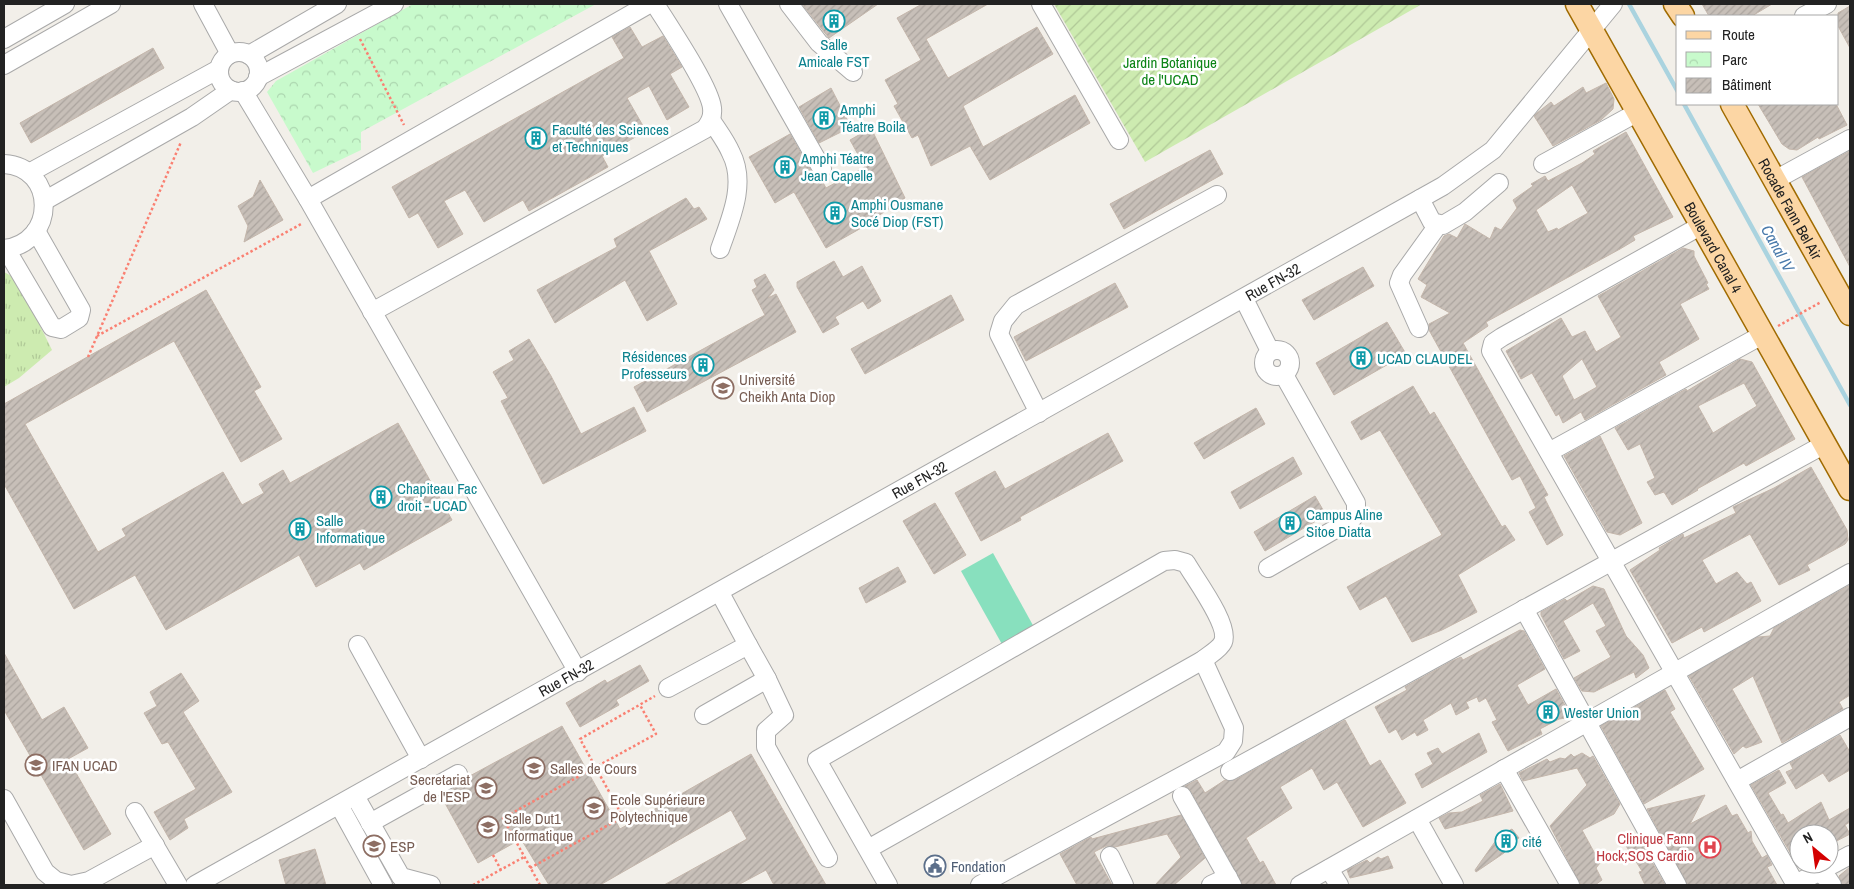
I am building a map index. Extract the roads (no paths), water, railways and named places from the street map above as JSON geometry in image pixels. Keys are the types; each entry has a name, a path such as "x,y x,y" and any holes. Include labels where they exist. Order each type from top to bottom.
{"main road":[{"name":"Boulevard Canal 4","path":"1577,4 1597,25 1638,112 1850,489"},
{"name":"Rocade Fann Bel Air","path":"1733,105 1775,180 1844,289 1850,314"}],"street":[{"path":"203,4 230,54"},
{"path":"249,55 337,4"},
{"path":"44,201 237,91 252,86 258,77 394,4"},
{"path":"308,199 649,4"},
{"path":"372,312 685,142 705,129 711,120 712,106 707,92 655,4"},
{"path":"728,4 822,169"},
{"path":"789,4 819,43 853,72"},
{"path":"1041,4 1118,140"},
{"name":"Rue FN-32","path":"195,885 1244,299 1466,171 1492,150 1613,4"},
{"path":"1806,15 1827,4"},
{"path":"5,62 107,5"},
{"path":"4,39 61,6 68,28"},
{"path":"28,173 219,69 225,58 230,54 236,52 249,55 257,64 258,77"},
{"path":"219,69 221,82 237,91 308,199 578,672"},
{"path":"1543,164 1638,112"},
{"path":"711,120 732,154 738,177 736,200 720,249"},
{"path":"1775,180 1850,139"},
{"path":"5,162 28,173 39,186 44,201 44,212 36,231 23,243 5,249 44,316 52,327 61,329 78,318 81,310 36,231"},
{"path":"1420,328 1399,283 1402,275 1438,225 1465,212 1499,183"},
{"path":"1039,413 999,334 1002,321 1016,306 1217,194"},
{"path":"1420,199 1432,222 1438,225"},
{"path":"1702,225 1502,337 1494,344 1491,351 1795,885 1818,874"},
{"path":"1244,299 1270,351 1265,356 1265,370 1270,375 1284,375 1318,432 1356,502 1357,509 1351,520 1268,568"},
{"path":"1549,452 1764,334"},
{"path":"1230,771 1825,444"},
{"path":"868,848 1203,660 1222,644 1225,635 1221,622 1186,562 1164,561 818,760 888,885"},
{"path":"1300,885 1850,573"},
{"path":"720,593 767,679 784,715 766,732 766,747 828,858"},
{"path":"1524,609 1677,885"},
{"path":"358,645 420,759"},
{"path":"668,688 748,645"},
{"path":"984,884 1226,752 1234,741 1234,728 1203,660"},
{"path":"704,715 767,679"},
{"path":"1737,781 1850,717"},
{"path":"1504,769 1570,885"},
{"path":"370,823 458,774"},
{"path":"355,796 401,877 431,885"},
{"path":"1182,796 1230,881 1211,885"},
{"path":"4,799 45,872 56,881 72,885 89,881 154,846"},
{"path":"339,805 383,885"},
{"path":"135,812 178,885"},
{"path":"1417,819 1454,885"},
{"path":"1839,862 1850,855"},
{"path":"1110,856 1124,885"},
{"path":"1329,869 1338,885"},
{"path":"1821,874 1832,885"}],"waterway":[{"name":"Canal IV","path":"1629,4 1676,88"},
{"name":"Canal IV","path":"1685,105 1850,405"}],"place":[{"name":"Salle Amicale FST","path":"834,21"},
{"name":"Amphi Téatre Boila","path":"824,118"},
{"name":"Faculté des Sciences et Techniques","path":"536,138"},
{"name":"Amphi Téatre Jean Capelle","path":"785,167"},
{"name":"Amphi Ousmane Socé Diop (FST)","path":"835,213"},
{"name":"UCAD CLAUDEL","path":"1361,358"},
{"name":"Résidences Professeurs","path":"703,365"},
{"name":"Université Cheikh Anta Diop","path":"723,388"},
{"name":"Chapiteau Fac droit - UCAD","path":"381,497"},
{"name":"Campus Aline Sitoe Diatta","path":"1290,523"},
{"name":"Salle Informatique","path":"300,529"},
{"name":"Wester Union","path":"1548,712"},
{"name":"IFAN UCAD","path":"36,765"},
{"name":"Salles de Cours","path":"534,768"},
{"name":"Secretariat de l'ESP","path":"486,788"},
{"name":"Ecole Supérieure Polytechnique","path":"594,808"},
{"name":"Salle Dut1 Informatique","path":"488,827"},
{"name":"cité","path":"1506,841"},
{"name":"ESP","path":"374,846"},
{"name":"Clinique Fann Hock;SOS Cardio","path":"1710,847"},
{"name":"Fondation","path":"935,866"}],"park label":[{"name":"Jardin Botanique de l'UCAD","path":"1170,70"}]}
